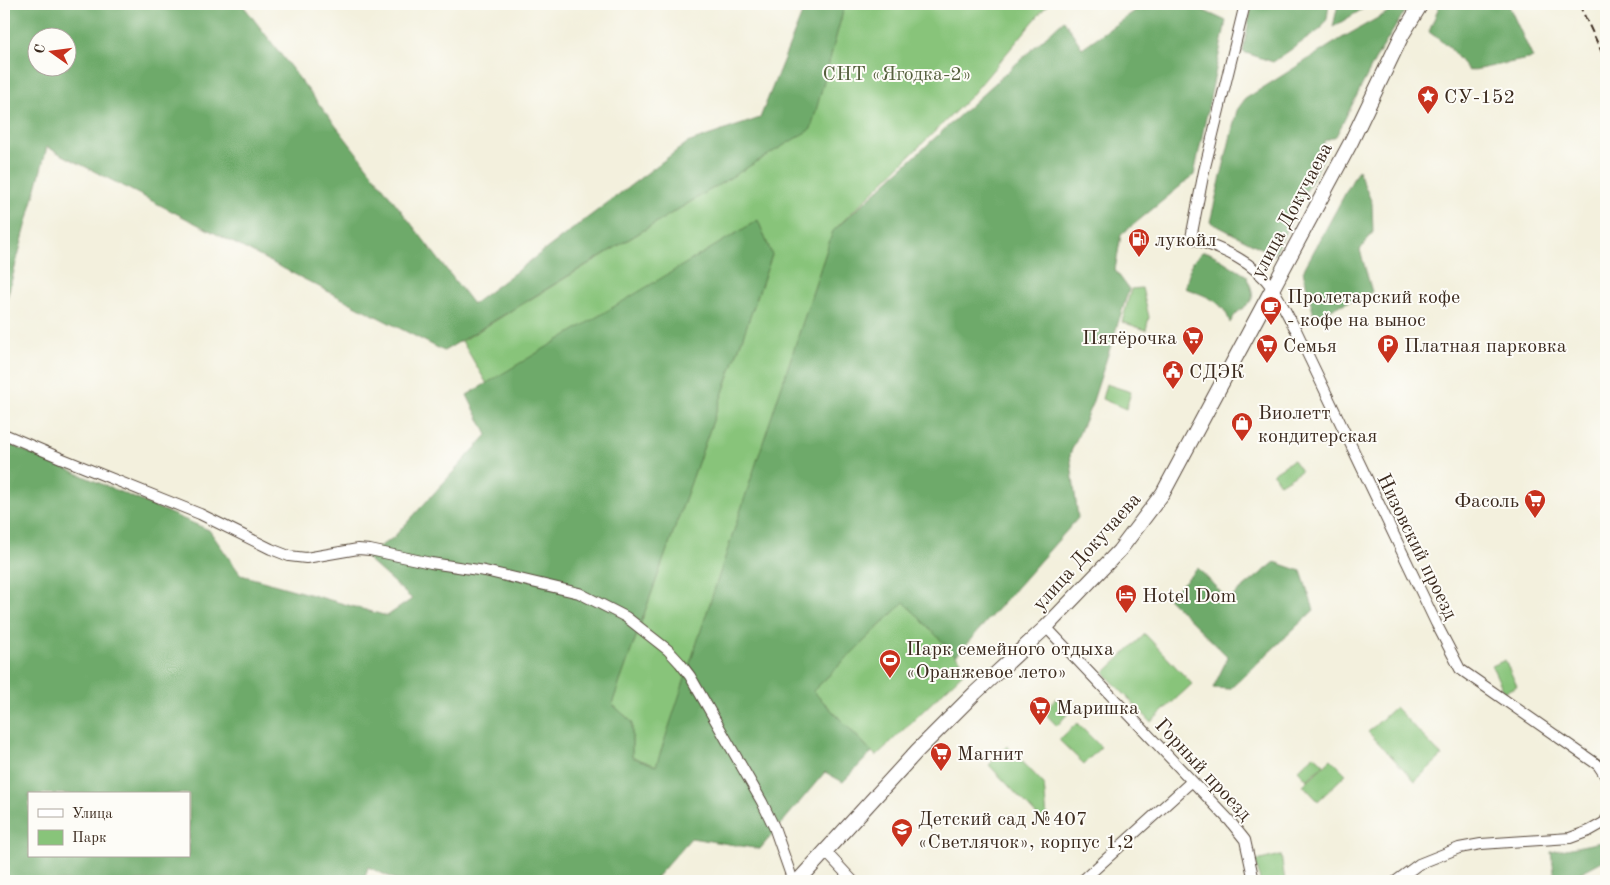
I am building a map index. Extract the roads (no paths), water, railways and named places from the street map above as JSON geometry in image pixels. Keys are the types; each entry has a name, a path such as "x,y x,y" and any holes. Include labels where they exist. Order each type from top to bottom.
{"main road":[{"name":"улица Докучаева","path":"798,881 922,745 974,693 1046,627 1118,551 1163,493 1351,142 1402,35 1421,4"}],"street":[{"name":"Низовский проезд","path":"1245,4 1204,171 1191,238 1216,247 1246,263 1260,274 1272,288 1296,330 1349,444 1460,669 1598,765 1606,777"},
{"path":"4,434 200,514 289,556 306,558 358,549 370,550 431,563 484,571 579,593 626,617 668,650 690,676 762,802 774,827 793,881"},
{"name":"Горный проезд","path":"1046,627 1229,820 1245,840 1254,881"},
{"path":"1082,881 1192,781"},
{"path":"1396,881 1419,864 1459,848 1481,844 1570,838 1589,831 1605,822 1606,819"},
{"path":"825,851 853,881"}],"railway":[{"path":"1579,4 1606,61"}],"place":[{"name":"СУ-152","path":"1428,115"},
{"name":"лукойл","path":"1139,258"},
{"name":"Пролетарский кофе - кофе на вынос","path":"1271,326"},
{"name":"Пятёрочка","path":"1193,356"},
{"name":"Семья","path":"1267,364"},
{"name":"Платная парковка","path":"1388,364"},
{"name":"СДЭК","path":"1173,390"},
{"name":"Виолетт кондитерская","path":"1242,442"},
{"name":"Фасоль","path":"1535,519"},
{"name":"Hotel Dom","path":"1126,614"},
{"name":"Парк семейного отдыха «Оранжевое лето»","path":"890,679"},
{"name":"Маришка","path":"1040,726"},
{"name":"Магнит","path":"941,772"},
{"name":"Детский сад №407 «Светлячок», корпус 1,2","path":"902,848"}],"park label":[{"name":"СНТ «Ягодка-2»","path":"897,73"}]}
